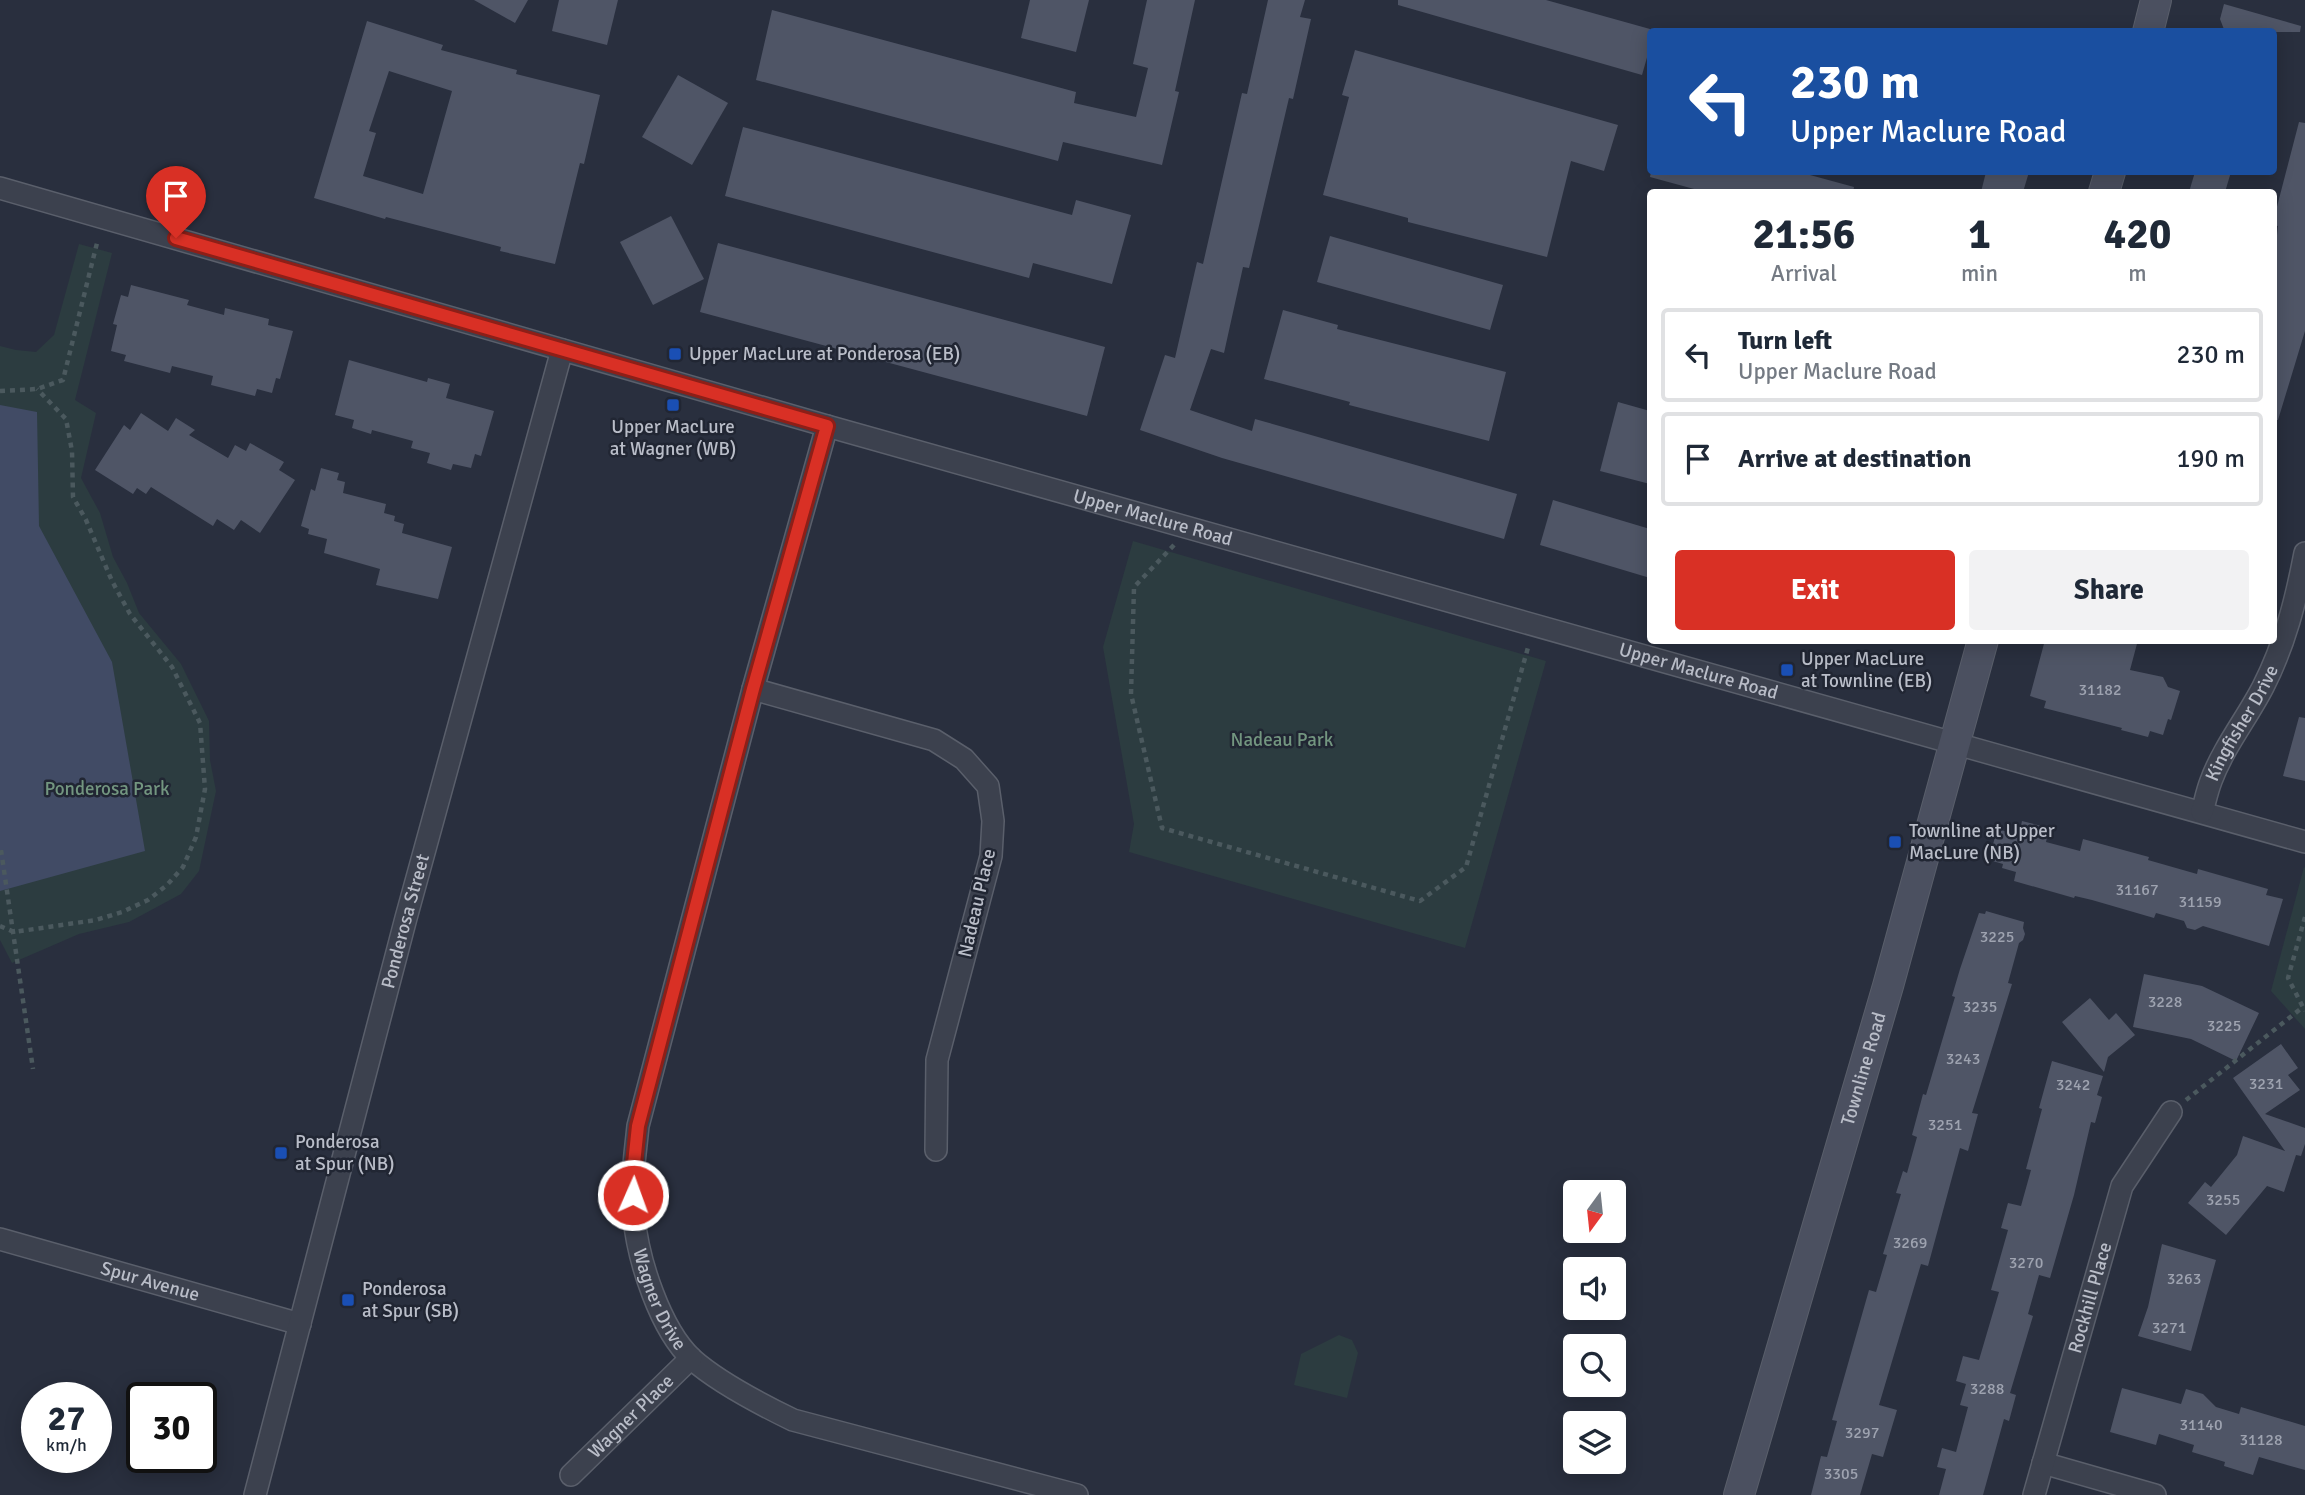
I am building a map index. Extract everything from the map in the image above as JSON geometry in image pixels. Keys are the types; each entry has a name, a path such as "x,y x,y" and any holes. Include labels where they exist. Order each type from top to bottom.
{"street":[{"path":"2149,28 2156,0"},
{"name":"Upper Maclure Road","path":"0,188 1190,529 2305,842"},
{"name":"Ponderosa Street","path":"255,1495 406,918 562,350"},
{"name":"Wagner Drive","path":"827,426 753,689 638,1126 633,1173 633,1217 650,1290 668,1326 691,1358 758,1403 793,1420 1077,1495"},
{"name":"Kingfisher Drive","path":"2202,813 2211,780 2263,687 2280,650 2296,604 2305,553"},
{"name":"Townline Road","path":"1739,1495 1888,986 1982,644"},
{"name":"Nadeau Place","path":"753,689 934,740 964,759 988,786 993,821 991,856 937,1060 936,1150"},
{"name":"Rockhill Place","path":"2034,1495 2122,1186 2171,1112"},
{"name":"Spur Avenue","path":"0,1239 300,1324"},
{"name":"Wagner Place","path":"571,1475 691,1358"},
{"path":"2043,1463 2155,1495"}],"path":[{"path":"0,391 37,389 63,380 104,217"},
{"path":"0,926 14,932 96,919 122,912 148,900 167,885 183,867 196,837 205,789 200,723 172,667 130,614 112,581 86,520 73,497 72,451 66,419 37,389"},
{"path":"1190,529 1134,587 1131,694 1162,828 1420,901 1466,867 1534,626"},
{"path":"1,850 33,1069"},
{"path":"2171,1112 2304,1009 2288,978 2305,917"}],"green space":[{"name":"Ponderosa Park","path":"79,244 112,253 75,400 96,413 81,478 100,513 113,557 139,613 181,664 209,721 210,760 216,791 199,871 181,894 129,922 79,934 12,963 0,940 0,346 36,352 54,335"},
{"name":"Nadeau Park","path":"1133,541 1546,661 1465,948 1129,852 1134,824 1103,647"},
{"path":"2305,868 2305,1029 2271,991"},
{"path":"1339,1335 1352,1340 1358,1353 1347,1398 1294,1385 1301,1354"}],"water":[{"path":"0,405 37,412 39,526 112,662 145,851 0,891"}],"building":[{"path":"474,0 528,0 515,23"},
{"path":"559,0 618,0 607,45 552,31"},
{"path":"1030,0 1089,0 1076,52 1021,38"},
{"path":"1147,0 1195,0 1175,91 1179,92 1162,165 1063,142 1058,161 756,80 772,10 1076,92 1074,103 1136,117 1148,68 1133,64"},
{"path":"1268,0 1305,0 1300,17 1311,19 1293,99 1289,98 1249,268 1243,267 1224,353 1211,349 1190,410 1252,431 1255,419 1517,494 1504,539 1222,458 1140,430 1165,355 1175,358 1197,262 1203,264 1242,93 1247,94"},
{"path":"1398,0 1546,0 1647,28 1647,58 1642,75 1398,5"},
{"path":"2224,4 2301,26 2300,32 2277,32 2277,28 2223,28 2220,19"},
{"path":"367,21 443,45 441,50 517,70 516,74 600,95 584,164 580,163 555,264 500,251 501,247 386,217 385,219 314,198","holes":["389,71 452,91 423,194 363,176 376,133 369,131"]},
{"path":"1355,50 1618,125 1604,171 1571,161 1547,257 1408,222 1408,218 1323,195 1349,97 1342,95"},
{"path":"678,75 728,103 692,165 642,137"},
{"path":"2299,122 2305,123 2305,331 2278,420 2277,420 2277,207"},
{"path":"743,127 1072,215 1076,200 1131,215 1112,284 1033,263 1029,278 725,196"},
{"path":"1810,175 1854,187 1694,189 1650,177"},
{"path":"1985,175 2028,175 2024,189 1982,189"},
{"path":"2194,175 2230,175 2226,189 2190,189"},
{"path":"671,216 704,279 653,305 620,242"},
{"path":"1330,236 1503,285 1490,330 1317,282"},
{"path":"718,243 1105,347 1087,416 700,312"},
{"path":"131,285 189,300 187,305 224,315 225,308 269,319 268,325 293,331 280,379 276,378 272,393 257,389 255,396 211,385 213,376 172,366 170,373 124,361 126,355 111,351 117,325 113,324 121,295 128,297"},
{"path":"1283,310 1338,325 1337,329 1506,372 1489,441 1349,405 1350,402 1264,379"},
{"path":"349,360 427,382 428,378 450,384 446,398 494,411 481,456 475,454 471,468 453,464 451,470 427,463 430,453 411,448 413,441 372,430 371,434 352,428 354,420 335,415"},
{"path":"1618,402 1647,410 1647,483 1600,471"},
{"path":"141,413 168,431 176,418 195,430 189,435 228,458 235,445 246,451 250,443 284,462 279,470 295,480 260,533 241,520 234,530 217,519 213,526 151,487 146,494 137,488 133,494 95,470 124,425 130,430"},
{"path":"321,468 339,473 337,480 345,482 343,493 386,504 384,513 395,516 394,521 404,524 402,533 452,547 438,599 376,585 380,569 324,553 327,539 308,534 309,529 301,526 311,489 315,491"},
{"path":"1553,500 1647,528 1647,577 1540,545"},
{"path":"2044,644 2137,644 2130,670 2163,677 2168,687 2180,691 2163,735 2150,731 2148,737 2044,708 2046,701 2030,696"},
{"path":"2299,717 2305,718 2305,781 2283,776"},
{"path":"2022,821 2049,828 2046,842 2080,851 2083,839 2149,857 2148,860 2197,874 2198,869 2268,889 2266,895 2283,899 2269,946 2203,926 2195,930 2187,928 2184,921 2156,913 2154,918 2014,881 2016,872 1989,860 1997,829 2019,835"},
{"path":"1986,911 2024,922 2025,934 2019,943 2008,983 2012,984 1972,1113 1978,1114 1968,1151 1960,1148 1928,1266 1921,1264 1879,1405 1897,1410 1883,1457 1872,1454 1860,1495 1811,1495 1821,1456 1827,1457 1837,1421 1832,1420 1869,1290 1876,1292 1887,1255 1883,1254 1901,1194 1896,1193 1903,1171 1907,1173 1917,1137 1912,1135 1955,997 1952,996 1960,969 1979,913 1985,914"},
{"path":"2144,974 2202,986 2259,1013 2236,1061 2191,1039 2133,1027"},
{"path":"2090,998 2109,1020 2116,1013 2135,1035 2108,1057 2104,1072 2062,1022"},
{"path":"2281,1044 2298,1068 2288,1075 2300,1090 2265,1114 2305,1128 2305,1144 2301,1156 2296,1155 2284,1192 2267,1186 2226,1235 2188,1203 2205,1182 2211,1187 2237,1155 2243,1136 2285,1151 2233,1078"},
{"path":"2052,1061 2103,1076 2097,1095 2102,1097 2095,1123 2091,1122 2074,1195 2050,1278 2039,1275 2028,1314 2033,1316 2010,1393 2016,1395 2009,1421 2004,1419 1983,1495 1939,1495 1946,1469 1937,1467 1942,1448 1956,1452 1968,1407 1960,1405 1966,1384 1956,1381 1963,1356 1979,1360 1999,1292 1991,1290 2008,1230 2001,1228 2008,1203 2021,1206 2031,1170 2026,1169 2042,1109 2039,1108"},
{"path":"2162,1244 2216,1260 2191,1351 2138,1336 2148,1307"},
{"path":"2122,1388 2181,1404 2186,1389 2203,1394 2216,1407 2239,1414 2241,1407 2305,1426 2305,1470 2259,1457 2253,1475 2224,1466 2225,1462 2192,1452 2194,1445 2159,1434 2156,1445 2110,1432"}],"place":[{"name":"Upper MacLure at Ponderosa (EB)","path":"675,354"},
{"name":"Upper MacLure at Wagner (WB)","path":"673,405"},
{"name":"Upper MacLure at Townline (EB)","path":"1787,670"},
{"name":"Townline at Upper MacLure (NB)","path":"1895,842"},
{"name":"Ponderosa at Spur (NB)","path":"281,1153"},
{"name":"Ponderosa at Spur (SB)","path":"348,1300"}],"route":[{"path":"176,238 827,426 753,689 638,1126 633,1195"}]}
